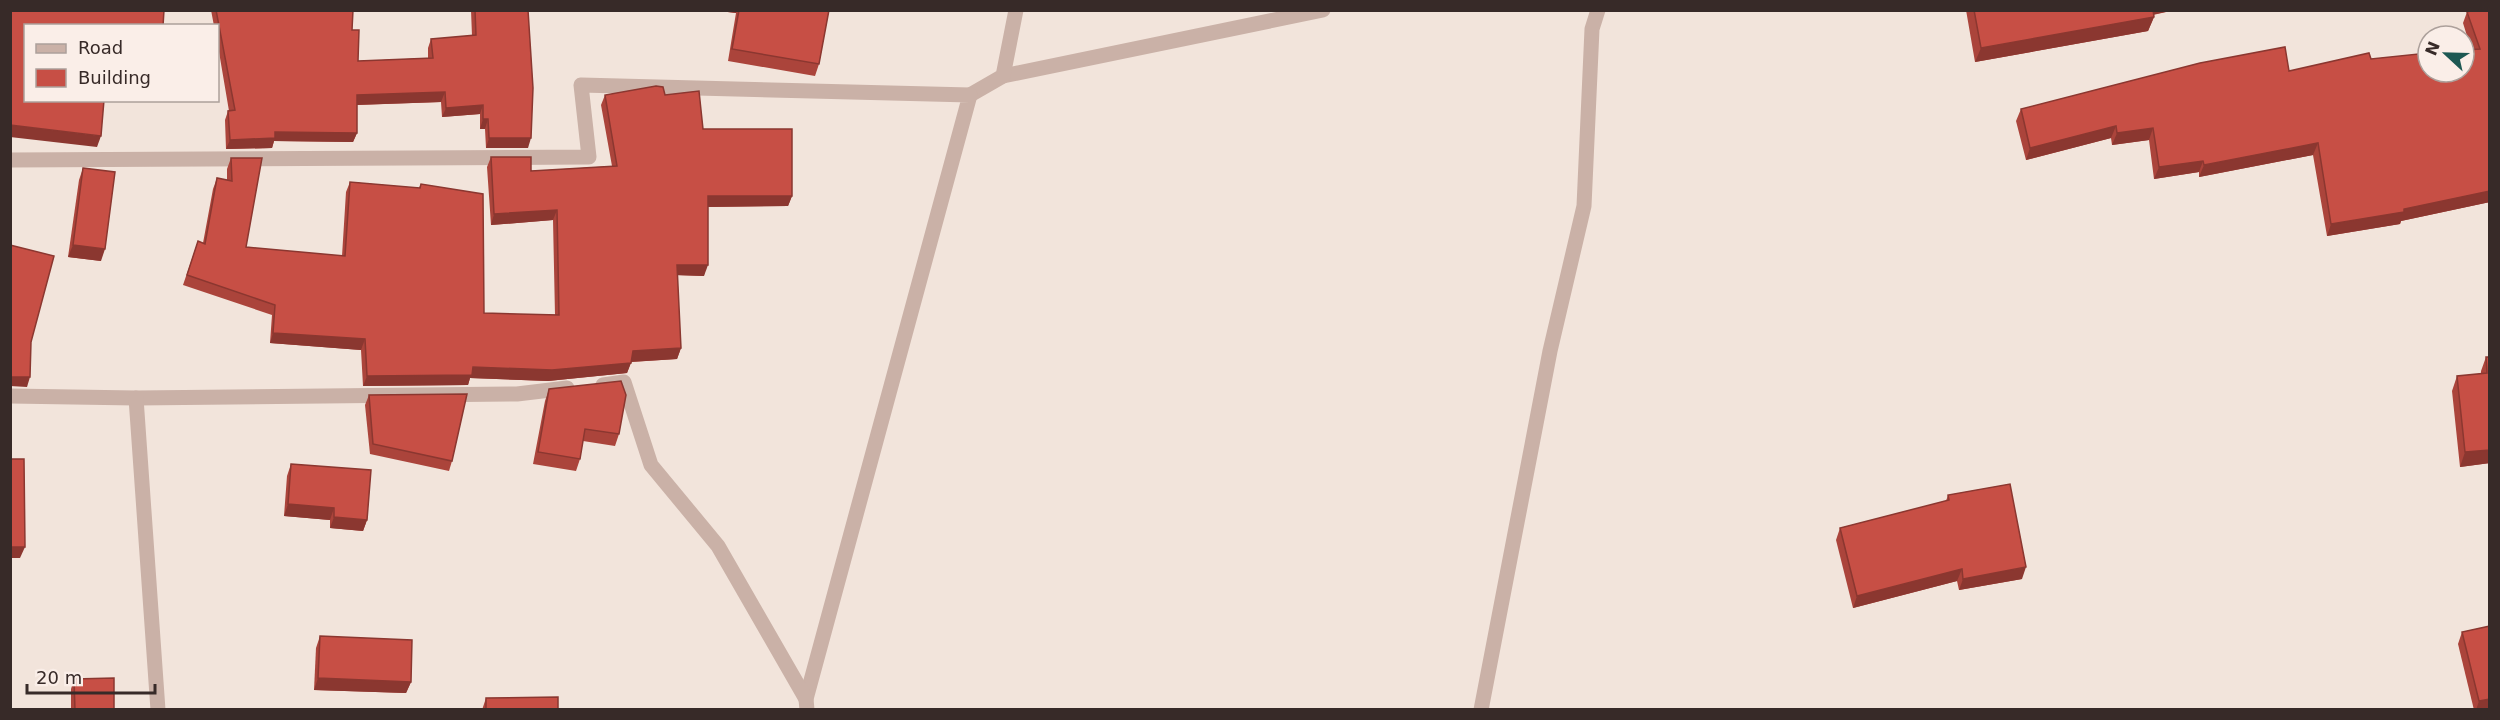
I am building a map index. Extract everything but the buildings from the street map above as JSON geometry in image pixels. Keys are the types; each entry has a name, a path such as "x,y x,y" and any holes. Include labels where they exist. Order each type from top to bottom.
{"street":[{"path":"1003,76 1016,10"},
{"path":"10,160 589,157 581,85 970,94 1003,76 1323,10"},
{"path":"1481,710 1550,351 1584,206 1592,29 1598,10"},
{"path":"806,704 970,94"},
{"path":"10,396 136,398 517,394 624,382 651,465 718,546 806,704"},
{"path":"136,398 158,710"}]}
